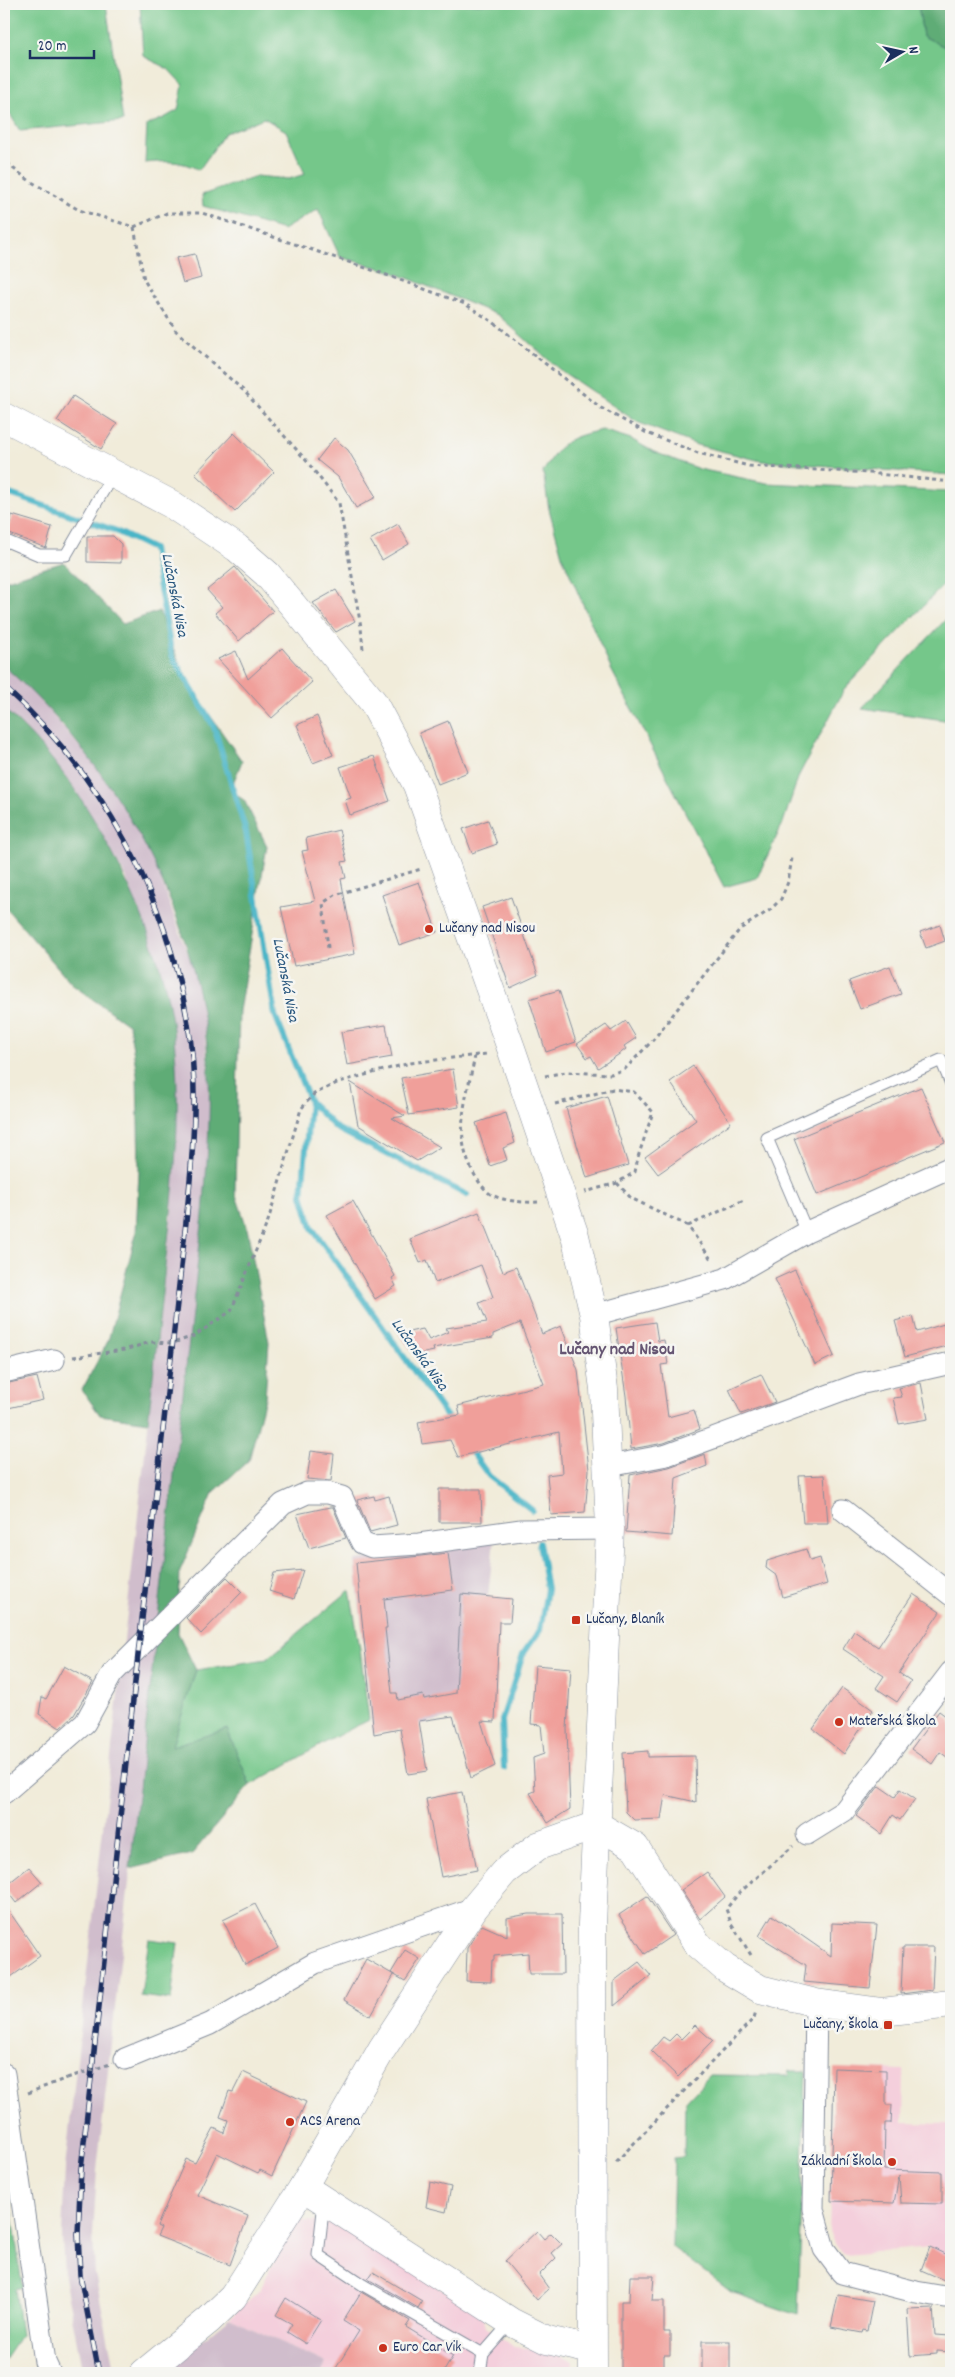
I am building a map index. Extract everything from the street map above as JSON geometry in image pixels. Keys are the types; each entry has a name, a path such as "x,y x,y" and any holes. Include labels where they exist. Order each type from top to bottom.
{"main road":[{"path":"4,417 171,504 237,548 267,574 373,702 416,785 512,1051 575,1236 594,1315 604,1389 609,1466 610,1529 592,1924 593,2361 511,2322 314,2194"},
{"path":"144,2373 233,2298 314,2194 382,2049 474,1908 504,1872 538,1846 597,1826 635,1847 698,1945 725,1968 760,1989 816,2003 882,2012 951,2004"}],"street":[{"path":"594,1315 725,1279 807,1232 951,1167"},
{"path":"4,1372 54,1360"},
{"path":"609,1466 667,1454 859,1384 951,1363"},
{"path":"4,1793 85,1723 112,1674 203,1582 284,1504 307,1493 328,1493 342,1497 362,1542 372,1547 419,1544 521,1530 610,1529"},
{"path":"843,1510 951,1595"},
{"path":"807,1834 844,1810 951,1672"},
{"path":"119,2061 210,2024 315,1963 474,1908"},
{"path":"816,2003 813,2209 824,2249 842,2273 916,2292 951,2298"},
{"path":"4,2074 5,2102 45,2362 50,2373"}],"lane":[{"path":"4,540 39,555 66,555 113,474"},
{"path":"807,1232 767,1138 941,1060 951,1084"},
{"path":"314,2194 318,2255 363,2285 483,2354"},
{"path":"480,2373 483,2354 511,2322"}],"path":[{"path":"4,155 10,166 23,176 79,210 134,227 167,213 202,213 381,273 465,304 493,322 601,408 647,433 698,452 749,466 869,472 951,482"},
{"path":"134,227 144,280 176,331 244,391 305,459 339,503 361,627 363,656"},
{"path":"522,1080 566,1072 611,1074 625,1069 653,1040 740,929 770,910 781,899 788,882 792,858"},
{"path":"328,948 323,903 335,895 443,862"},
{"path":"54,1360 124,1350 151,1342 173,1343 194,1336 231,1310 268,1222 300,1109 314,1094 339,1082 410,1063 512,1051"},
{"path":"476,1055 465,1106 462,1139 471,1169 490,1194 521,1203 563,1199 617,1183 635,1172 653,1112 634,1092 613,1088 533,1110"},
{"path":"617,1183 631,1198 688,1226 725,1279"},
{"path":"688,1226 744,1200"},
{"path":"593,2182 615,2164 754,2018 763,1974 731,1923 726,1909 738,1893 807,1834"},
{"path":"5,2102 67,2078 119,2061"}],"shaded area":[{"path":"4,666 32,691 101,772 126,810 155,864 193,968 204,1023 209,1081 209,1144 203,1215 97,2170 93,2234 95,2274 115,2373 83,2373 64,2277 62,2234 65,2168 172,1211 177,1143 177,1083 172,1027 162,977 126,877 75,790 43,750 4,709"},
{"path":"494,1540 488,1596 471,1595 470,1618 459,1616 459,1716 373,1734 355,1560"},
{"name":"Základní škola","path":"834,2068 904,2070 903,2123 951,2124 951,2257 930,2247 845,2255 834,2242 829,2232"},
{"path":"294,2220 330,2223 357,2237 483,2314 486,2326 514,2347 542,2349 573,2361 572,2373 321,2373 326,2363 229,2318 260,2290"},
{"path":"229,2318 326,2363 321,2373 167,2373 174,2363"}],"green space":[{"path":"4,4 106,4 123,121 20,131 4,104"},
{"path":"140,4 918,4 923,36 951,50 951,475 761,461 697,445 637,422 560,370 498,315 390,271 340,257 318,209 283,230 203,206 202,195 256,176 289,179 305,174 286,131 264,118 225,133 199,170 186,164 173,162 145,163 147,125 178,110 183,85 168,69 143,56"},
{"path":"918,4 951,4 951,50 923,36"},
{"path":"602,430 631,439 654,452 699,469 766,483 951,492 951,577 845,688 799,775 783,823 757,878 724,887 611,669 562,556 549,509 543,472 555,453 566,442"},
{"path":"64,562 123,624 159,611 186,681 242,761 230,791 244,800 267,846 239,1011 235,1192 247,1228 269,1342 265,1398 249,1460 213,1493 180,1571 178,1633 196,1670 172,1746 227,1729 250,1785 192,1854 130,1869 203,1215 207,1167 209,1070 204,1022 193,971 178,921 158,873 135,827 107,783 76,741 42,702 4,666 4,581"},
{"path":"951,614 951,721 862,708"},
{"path":"4,709 49,755 75,790 98,826 140,911 157,958 169,1005 176,1058 176,1144 172,1201 148,1422 100,1415 82,1390 108,1341 136,1234 139,1170 137,1074 129,1025 74,986 4,906"},
{"path":"350,1590 369,1720 250,1785 227,1730 171,1747 196,1670 267,1659"},
{"path":"149,1939 178,1943 171,2000 141,1996"},
{"path":"789,2071 806,2071 798,2315 731,2292 672,2247 674,2158 684,2157 685,2102 710,2075 788,2076"},
{"path":"4,2164 8,2176 22,2287 15,2289 21,2335 4,2360"}],"building":[{"path":"195,254 201,278 183,283 176,258"},
{"path":"73,396 117,424 101,449 57,421"},
{"path":"234,433 274,472 235,512 195,474"},
{"path":"334,438 348,450 376,497 356,508 338,477 317,460"},
{"path":"12,515 52,527 46,548 7,533"},
{"path":"398,524 409,544 382,560 370,540"},
{"path":"87,536 113,536 121,544 121,563 87,562"},
{"path":"235,567 273,611 239,641 215,613 222,607 207,590"},
{"path":"336,590 355,621 336,632 313,603"},
{"path":"282,648 312,682 272,718 218,659 236,651 248,679"},
{"path":"317,716 333,755 313,763 297,725"},
{"path":"448,721 468,772 438,784 419,733"},
{"path":"374,756 390,801 350,815 345,800 351,798 340,767"},
{"path":"488,820 497,844 472,853 463,829"},
{"path":"339,830 347,861 342,862 346,878 341,879 355,954 294,966 281,907 315,901 302,851 308,850 306,838"},
{"path":"419,882 437,932 399,945 382,895"},
{"path":"511,897 538,975 510,988 482,907"},
{"path":"940,925 945,941 926,948 920,932"},
{"path":"890,966 901,994 860,1009 849,981"},
{"path":"559,990 576,1042 546,1052 529,999"},
{"path":"626,1021 636,1038 624,1046 626,1049 598,1068 591,1056 587,1058 577,1044 606,1025 611,1031"},
{"path":"386,1025 392,1057 347,1065 341,1032"},
{"path":"693,1066 731,1123 658,1174 645,1157 696,1120 670,1082"},
{"path":"453,1069 459,1107 409,1115 401,1078"},
{"path":"350,1082 405,1116 392,1118 440,1147 417,1161 358,1125"},
{"path":"921,1087 945,1142 817,1195 794,1139"},
{"path":"607,1096 628,1165 587,1178 566,1108"},
{"path":"506,1113 515,1143 503,1148 507,1160 490,1166 476,1123"},
{"path":"353,1201 395,1276 392,1278 396,1286 375,1299 327,1215"},
{"path":"479,1212 503,1272 516,1267 542,1334 561,1326 578,1370 589,1470 585,1512 551,1515 547,1475 562,1473 559,1432 458,1457 450,1440 422,1444 418,1422 460,1415 458,1406 544,1384 520,1323 493,1334 493,1338 433,1348 434,1351 415,1355 399,1334 423,1329 429,1340 448,1332 446,1328 487,1322 479,1303 493,1297 481,1265 435,1283 427,1260 420,1263 410,1239"},
{"path":"795,1270 834,1356 815,1365 775,1279"},
{"path":"913,1316 917,1332 951,1322 951,1345 905,1357 895,1321"},
{"path":"655,1322 658,1341 664,1340 668,1364 661,1365 668,1417 694,1410 700,1429 664,1443 631,1449 626,1396 616,1328"},
{"path":"761,1374 775,1402 741,1414 729,1389"},
{"path":"37,1377 43,1400 4,1409 4,1384"},
{"path":"921,1383 928,1419 899,1424 893,1398 902,1397 899,1388"},
{"path":"311,1451 334,1454 331,1481 307,1479"},
{"path":"705,1454 707,1466 676,1478 672,1536 626,1532 630,1475 669,1467"},
{"path":"824,1475 828,1523 803,1523 799,1476"},
{"path":"439,1489 481,1489 482,1522 439,1522"},
{"path":"374,1496 375,1500 389,1496 397,1525 370,1532 357,1500"},
{"path":"333,1507 346,1538 309,1548 297,1514"},
{"path":"806,1549 810,1561 820,1558 827,1584 783,1597 777,1576 766,1568 767,1561"},
{"path":"448,1553 453,1590 384,1599 387,1628 385,1628 392,1693 397,1693 398,1700 423,1695 424,1699 456,1693 461,1594 512,1599 510,1622 499,1622 495,1722 481,1721 495,1766 471,1778 453,1716 419,1721 427,1771 408,1774 400,1729 374,1734 356,1563"},
{"path":"303,1570 294,1599 269,1591 274,1573"},
{"path":"227,1577 242,1592 201,1634 186,1618"},
{"path":"913,1594 940,1612 899,1673 911,1681 897,1702 876,1688 884,1676 843,1649 854,1631 878,1647"},
{"path":"535,1665 571,1668 567,1729 570,1809 548,1823 530,1793 535,1791 533,1758 544,1754 541,1725 531,1724"},
{"path":"64,1666 93,1682 74,1715 60,1728 39,1714 42,1697 46,1699"},
{"name":"Mateřská škola","path":"842,1688 873,1710 844,1754 813,1729"},
{"path":"939,1711 951,1720 951,1760 940,1752 932,1764 911,1749"},
{"path":"648,1751 648,1757 695,1756 696,1802 665,1795 661,1819 634,1820 626,1812 623,1753"},
{"path":"879,1786 895,1797 900,1789 915,1799 900,1820 893,1815 881,1834 856,1816"},
{"path":"462,1792 477,1870 441,1877 426,1799"},
{"path":"29,1867 42,1882 16,1903 4,1887"},
{"path":"707,1872 725,1897 700,1919 681,1890"},
{"path":"647,1896 673,1935 645,1954 619,1915"},
{"path":"4,1904 40,1956 4,1982"},
{"path":"255,1904 278,1948 245,1965 223,1920"},
{"path":"528,1914 562,1914 563,1974 529,1974 528,1953 494,1956 494,1960 492,1960 491,1982 466,1981 467,1948 482,1925 507,1936 507,1918"},
{"path":"772,1915 831,1956 832,1923 877,1925 870,1988 804,1982 806,1965 759,1936"},
{"path":"903,1947 934,1947 932,1990 901,1994"},
{"path":"405,1950 420,1959 405,1981 391,1973"},
{"path":"366,1959 394,1975 371,2016 344,2000"},
{"path":"639,1962 651,1976 614,2006 614,1981"},
{"path":"695,2025 713,2041 678,2077 651,2051 663,2037 669,2041 676,2034 681,2039"},
{"path":"834,2068 886,2070 886,2105 892,2105 891,2123 885,2123 884,2170 942,2172 942,2204 901,2203 899,2176 894,2203 831,2201"},
{"path":"243,2072 306,2102 272,2176 260,2170 258,2173 217,2153 197,2195 248,2216 230,2265 157,2236 161,2228 157,2226 186,2159 195,2163 214,2128 224,2133 228,2120 220,2117 229,2091 233,2092"},
{"path":"430,2182 451,2187 446,2212 426,2207"},
{"path":"537,2231 544,2239 551,2233 562,2244 552,2253 556,2258 539,2275 549,2289 537,2300 505,2261"},
{"path":"930,2247 951,2257 951,2283 921,2270"},
{"path":"373,2272 422,2301 418,2308 368,2279"},
{"path":"630,2276 654,2276 652,2301 664,2301 664,2332 670,2332 670,2355 664,2355 664,2373 621,2373 621,2301 629,2301"},
{"name":"Euro Car Vik","path":"361,2292 410,2321 406,2327 453,2356 443,2373 333,2373 359,2331 343,2321"},
{"path":"838,2295 873,2301 867,2331 863,2330 862,2333 831,2327"},
{"path":"286,2298 321,2320 306,2344 287,2332 292,2324 276,2315"},
{"path":"933,2308 935,2335 951,2336 951,2352 936,2351 936,2354 910,2356 907,2309"},
{"path":"702,2341 730,2341 730,2373 702,2373"}],"waterway":[{"name":"Lučanská Nisa","path":"4,492 114,530 153,549 172,656 214,727 246,832 275,1015 310,1102 302,1195 312,1228 452,1424"},
{"path":"310,1102 336,1128 467,1195"},
{"name":"Lučanská Nisa","path":"468,1447 489,1476 532,1510"},
{"name":"Lučanská Nisa","path":"504,1768 502,1720 523,1654 540,1630 547,1589 539,1543"}],"railway":[{"path":"4,687 39,721 71,758 99,798 124,840 146,884 164,929 178,976 188,1024 193,1071 193,1142 187,1213 81,2169 78,2234 80,2275 99,2373"}],"place":[{"name":"Lučany nad Nisou","path":"429,929"},
{"name":"Lučany, Blaník","path":"576,1620"},
{"name":"Mateřská škola","path":"839,1722"},
{"name":"Lučany, škola","path":"888,2025"},
{"name":"ACS Arena","path":"290,2122"},
{"name":"Základní škola","path":"892,2162"},
{"name":"Euro Car Vik","path":"383,2348"}],"district":[{"name":"Lučany nad Nisou","path":"617,1350"}]}
